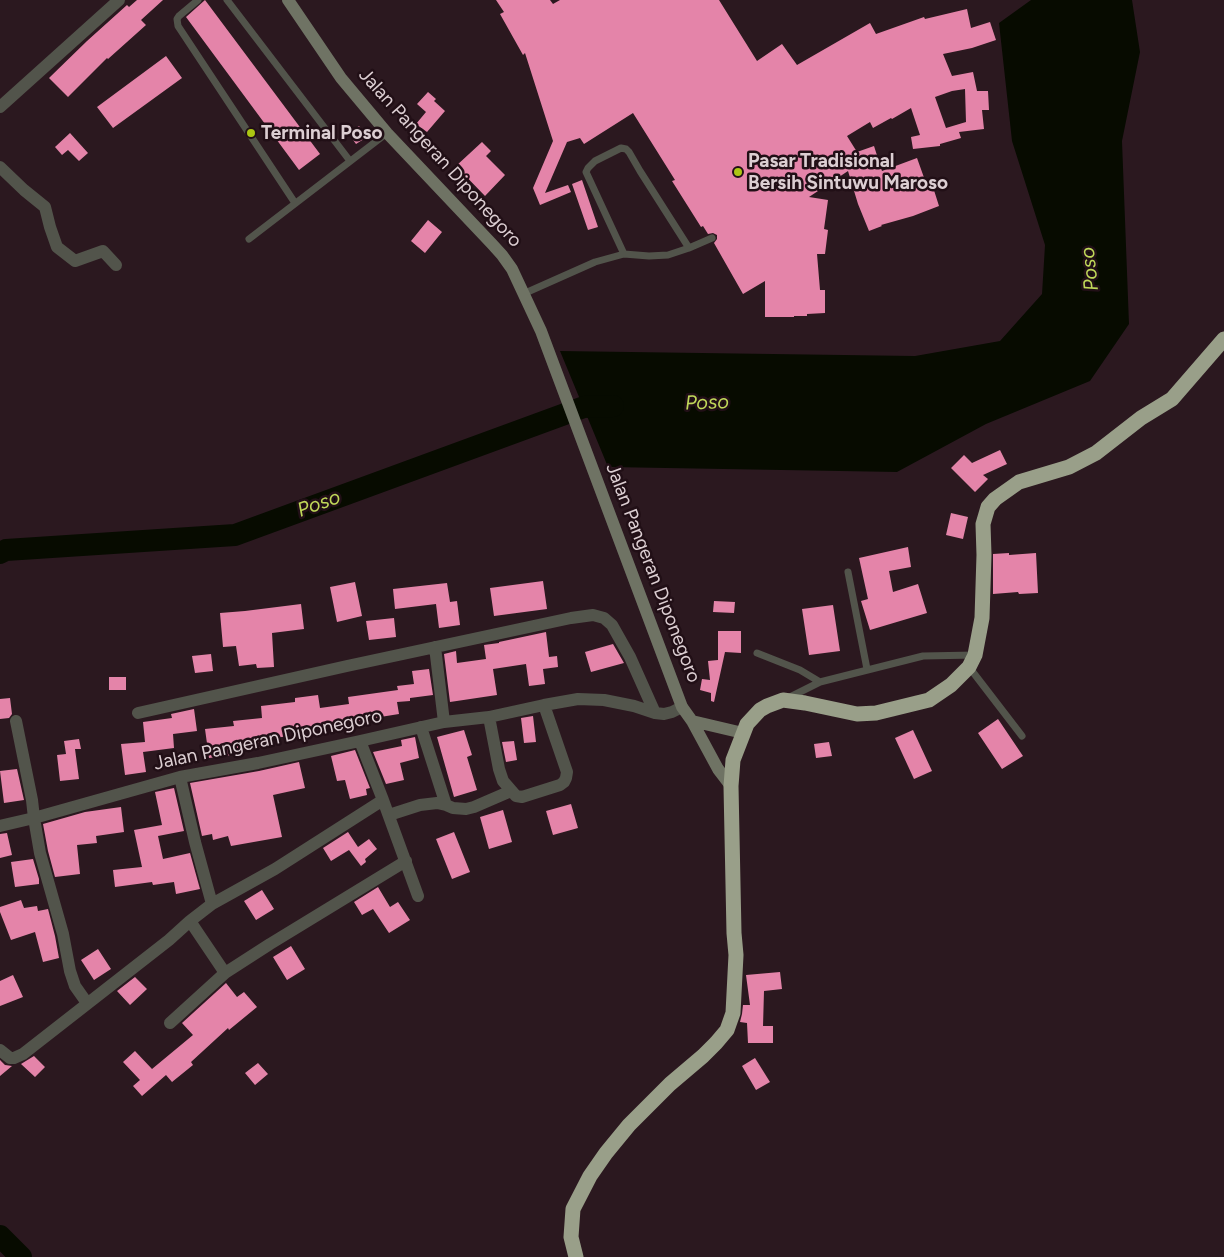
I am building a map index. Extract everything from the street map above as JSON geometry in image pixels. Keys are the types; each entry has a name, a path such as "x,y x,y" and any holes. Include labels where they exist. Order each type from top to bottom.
{"highway":[{"path":"576,1257 571,1237 573,1209 590,1176 629,1125 670,1084 716,1044 727,1030 733,1013 736,955 731,786 733,760 747,724 760,710 783,700 857,714 876,713 930,700 951,685 972,661 982,618 983,524 988,507 1019,482 1068,467 1096,453 1141,418 1172,399 1224,339"}],"street":[{"path":"0,107 119,0"},
{"name":"Jalan Pangeran Diponegoro","path":"0,826 180,777 360,742 444,722 490,717 578,699 604,700 664,714 682,707 541,331 512,270 502,255 387,133 341,78 288,0"},
{"path":"0,167 45,207 57,247 74,261 103,251 116,266"},
{"path":"138,713 584,616 598,616 612,625 630,657 656,713"},
{"path":"435,647 444,722"},
{"path":"490,717 503,782 516,796 522,797 560,785 566,778 567,772 544,705"},
{"path":"682,707 692,721 718,769 731,786"},
{"path":"16,721 32,800 40,853 63,934 70,972 75,986 87,1003"},
{"path":"692,721 742,733"},
{"path":"421,727 446,805"},
{"path":"360,742 418,896"},
{"path":"180,777 212,904"},
{"path":"389,815 437,803 453,808 466,809 511,791"},
{"path":"0,1050 10,1058 23,1054 212,904 276,869 383,800"},
{"path":"170,1023 225,973 278,938 406,861"},
{"path":"190,921 225,973"}],"lane":[{"path":"198,0 179,16 177,19 178,26 295,203"},
{"path":"227,0 350,161"},
{"path":"249,239 387,133"},
{"path":"624,254 586,172 596,161 621,148 629,152 689,248"},
{"path":"523,294 595,262 624,254 649,256 668,254 689,248 712,238"},
{"path":"848,572 867,669"},
{"path":"757,653 800,670 820,682"},
{"path":"783,700 820,682 923,656 972,661 1022,736"}],"water":[{"path":"1031,0 1132,0 1140,52 1122,141 1129,324 1090,381 986,424 897,472 608,467 560,351 915,356 1000,341 1042,294 1045,245 1012,141 999,23"}],"building":[{"path":"137,0 163,0 141,20 146,25 107,58 68,97 49,78 127,5 129,7"},
{"path":"205,0 320,154 299,170 186,17"},
{"name":"Pasar Tradisional Bersih Sintuwu Maroso","path":"496,0 550,0 553,4 560,0 719,0 757,61 782,44 797,65 870,23 876,34 924,17 925,19 967,9 971,28 990,22 996,40 972,48 943,54 952,76 973,72 977,91 988,91 989,110 982,110 984,129 959,132 961,138 940,144 940,146 913,149 911,137 920,135 911,108 873,128 870,122 847,136 857,152 874,146 882,171 917,158 927,186 932,184 939,206 881,225 869,231 848,171 809,197 828,200 824,229 828,230 825,254 817,254 820,290 825,290 825,313 794,317 765,317 765,281 743,294 714,243 717,235 713,233 708,234 703,226 701,227 672,181 675,180 633,113 584,144 580,138 567,142 545,193 568,185 571,192 540,205 533,188 553,141 525,53 523,55 500,14 504,12","holes":["965,89 966,122 946,128 935,97"]},
{"path":"166,56 182,78 113,128 97,107"},
{"path":"428,92 436,99 434,101 445,111 427,132 416,124 426,112 417,104"},
{"path":"359,126 367,137 356,144 348,133"},
{"path":"70,133 88,153 79,161 68,150 62,155 55,147"},
{"path":"482,142 491,151 486,156 505,175 485,196 456,166"},
{"path":"582,180 598,227 588,230 572,184"},
{"path":"428,220 442,232 425,253 411,241"},
{"path":"1000,450 1007,464 983,475 988,479 975,492 951,468 964,455 972,463"},
{"path":"951,513 968,517 963,539 946,535"},
{"path":"908,547 911,567 889,571 893,592 918,584 927,613 870,630 861,601 868,599 859,558"},
{"path":"1009,553 1009,555 1036,553 1038,593 993,594 993,554"},
{"path":"543,581 547,609 494,616 490,588"},
{"path":"355,582 362,616 337,622 330,587"},
{"path":"447,583 450,602 457,601 460,625 439,628 436,604 395,609 393,589"},
{"path":"714,601 735,602 734,613 713,612"},
{"path":"301,604 304,629 272,633 274,667 257,668 256,664 239,666 236,646 223,647 220,613"},
{"path":"833,605 840,651 809,655 802,609"},
{"path":"394,618 396,637 369,640 366,621"},
{"path":"718,631 741,631 741,653 725,652 714,702 711,701 711,693 700,690 702,679 710,680 708,661 718,660"},
{"path":"546,632 549,657 557,656 558,667 543,669 545,684 529,686 526,664 493,669 497,695 450,702 444,654 456,651 457,663 486,659 484,645"},
{"path":"613,644 624,663 591,672 585,652"},
{"path":"211,654 213,671 195,673 192,656"},
{"path":"429,669 433,695 397,702 399,714 289,731 289,736 260,740 261,747 231,751 232,755 209,758 205,729 234,726 233,721 262,718 261,706 295,702 295,698 318,695 320,708 349,704 348,697 398,690 397,686 414,684 412,671"},
{"path":"109,677 126,677 126,690 109,690"},
{"path":"10,698 12,714 9,718 0,719 0,699"},
{"path":"194,709 197,731 173,734 174,748 143,752 146,772 125,775 121,744 145,742 143,722 172,718 171,714"},
{"path":"533,716 536,742 524,743 521,718"},
{"path":"998,719 1023,756 1002,769 978,733"},
{"path":"464,730 472,755 467,757 477,790 454,797 437,737"},
{"path":"913,730 932,771 914,779 895,738"},
{"path":"415,737 419,758 400,763 404,780 386,784 373,752 402,746 401,740"},
{"path":"79,739 81,749 75,749 79,779 60,781 57,755 66,754 64,741"},
{"path":"514,741 517,760 506,762 502,742"},
{"path":"829,742 832,756 816,758 814,744"},
{"path":"355,750 370,788 366,789 367,795 350,799 345,780 337,781 331,756"},
{"path":"299,762 305,788 273,795 282,837 231,846 228,836 213,840 212,834 202,836 190,783"},
{"path":"17,769 24,800 4,803 0,771"},
{"path":"174,788 184,831 158,836 163,859 190,853 200,889 176,894 174,882 153,885 152,882 115,887 113,870 142,867 134,830 162,825 155,792"},
{"path":"571,804 578,828 553,835 546,811"},
{"path":"121,807 124,832 96,836 97,843 77,845 80,874 55,877 43,824 85,812"},
{"path":"503,810 512,842 489,849 480,817"},
{"path":"348,832 358,847 369,839 377,849 365,859 366,862 361,866 349,850 331,861 323,848"},
{"path":"454,832 470,872 452,879 436,839"},
{"path":"7,833 12,855 0,858 0,834"},
{"path":"33,859 39,884 15,887 11,862"},
{"path":"378,887 390,907 398,902 410,920 389,933 373,909 362,915 354,902"},
{"path":"262,890 274,909 256,920 244,901"},
{"path":"21,900 24,908 37,906 38,911 48,909 59,958 43,962 35,932 11,940 0,912 0,907"},
{"path":"291,946 305,969 287,980 273,957"},
{"path":"98,949 111,969 94,980 81,960"},
{"path":"780,972 782,989 764,991 763,1026 773,1026 773,1043 748,1043 747,1023 740,1022 743,1005 750,1005 746,975"},
{"path":"13,975 23,997 0,1006 0,981"},
{"path":"135,977 147,989 130,1005 117,991"},
{"path":"226,983 237,997 244,992 257,1007 229,1030 228,1028 191,1062 193,1065 172,1082 166,1075 142,1096 133,1086 140,1080 123,1062 135,1051 152,1069 193,1035 182,1023"},
{"path":"34,1056 45,1067 35,1077 21,1064"},
{"path":"755,1058 770,1082 756,1090 742,1066"},
{"path":"0,1060 5,1065 12,1066 0,1076"},
{"path":"258,1063 268,1074 255,1085 245,1073"}],"waterway":[{"name":"Poso","path":"0,553 6,550 235,535 584,407 613,406"},
{"name":"Poso","path":"0,1236 21,1257"}],"place":[{"name":"Terminal Poso","path":"251,133"},
{"name":"Pasar Tradisional Bersih Sintuwu Maroso","path":"738,172"}]}
